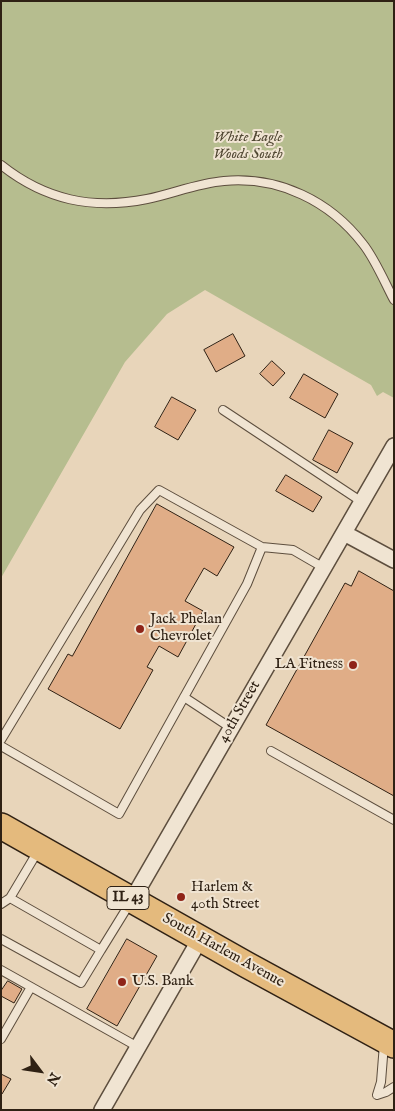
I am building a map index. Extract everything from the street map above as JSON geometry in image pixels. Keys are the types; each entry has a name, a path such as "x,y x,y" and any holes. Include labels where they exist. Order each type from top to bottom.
{"main road":[{"name":"South Harlem Avenue","path":"1,826 200,939 389,1042"}],"street":[{"name":"40th Street","path":"132,900 394,446"},
{"path":"344,533 394,560"},
{"path":"102,1110 200,939"}],"lane":[{"path":"1,165 17,178 40,191 66,199 92,202 119,203 146,200 222,181 245,180 270,183 292,190 323,207 346,224 364,246 394,300"},
{"path":"223,410 362,502"},
{"path":"1,740 140,510 159,490 262,547 293,550 324,568"},
{"path":"1,746 119,814 247,584 262,547"},
{"path":"184,697 231,728"},
{"path":"270,751 394,820"},
{"path":"1,904 10,898 40,848"},
{"path":"10,898 102,950"},
{"path":"1,939 81,983 132,900"},
{"path":"1,970 138,1047"},
{"path":"1,1039 31,987"},
{"path":"389,1042 378,1095 394,1087"}],"green space":[{"name":"White Eagle Woods South","path":"1,1 394,1 394,398 383,392 377,396 371,385 205,290 167,314 125,362 1,578"}],"building":[{"path":"233,334 245,356 216,372 204,350"},
{"path":"272,361 285,373 273,386 260,374"},
{"path":"304,374 338,394 325,418 290,398"},
{"path":"172,397 196,410 178,440 155,427"},
{"path":"329,430 353,443 337,473 313,460"},
{"path":"286,475 322,497 313,512 276,491"},
{"name":"Jack Phelan Chevrolet","path":"157,504 234,547 217,576 204,568 185,601 203,611 178,657 159,646 147,667 153,670 120,729 48,689 68,654 72,656"},
{"path":"359,571 394,591 394,796 266,725 345,583 351,586"},
{"name":"U.S. Bank","path":"127,939 157,956 117,1026 87,1009"},
{"path":"8,981 22,989 14,1003 1,996 1,991"},
{"path":"1,1074 11,1079 2,1094 1,1093"}],"place":[{"name":"Jack Phelan Chevrolet","path":"140,629"},
{"name":"LA Fitness","path":"353,665"},
{"name":"Harlem & 40th Street","path":"181,897"},
{"name":"U.S. Bank","path":"122,982"}]}
